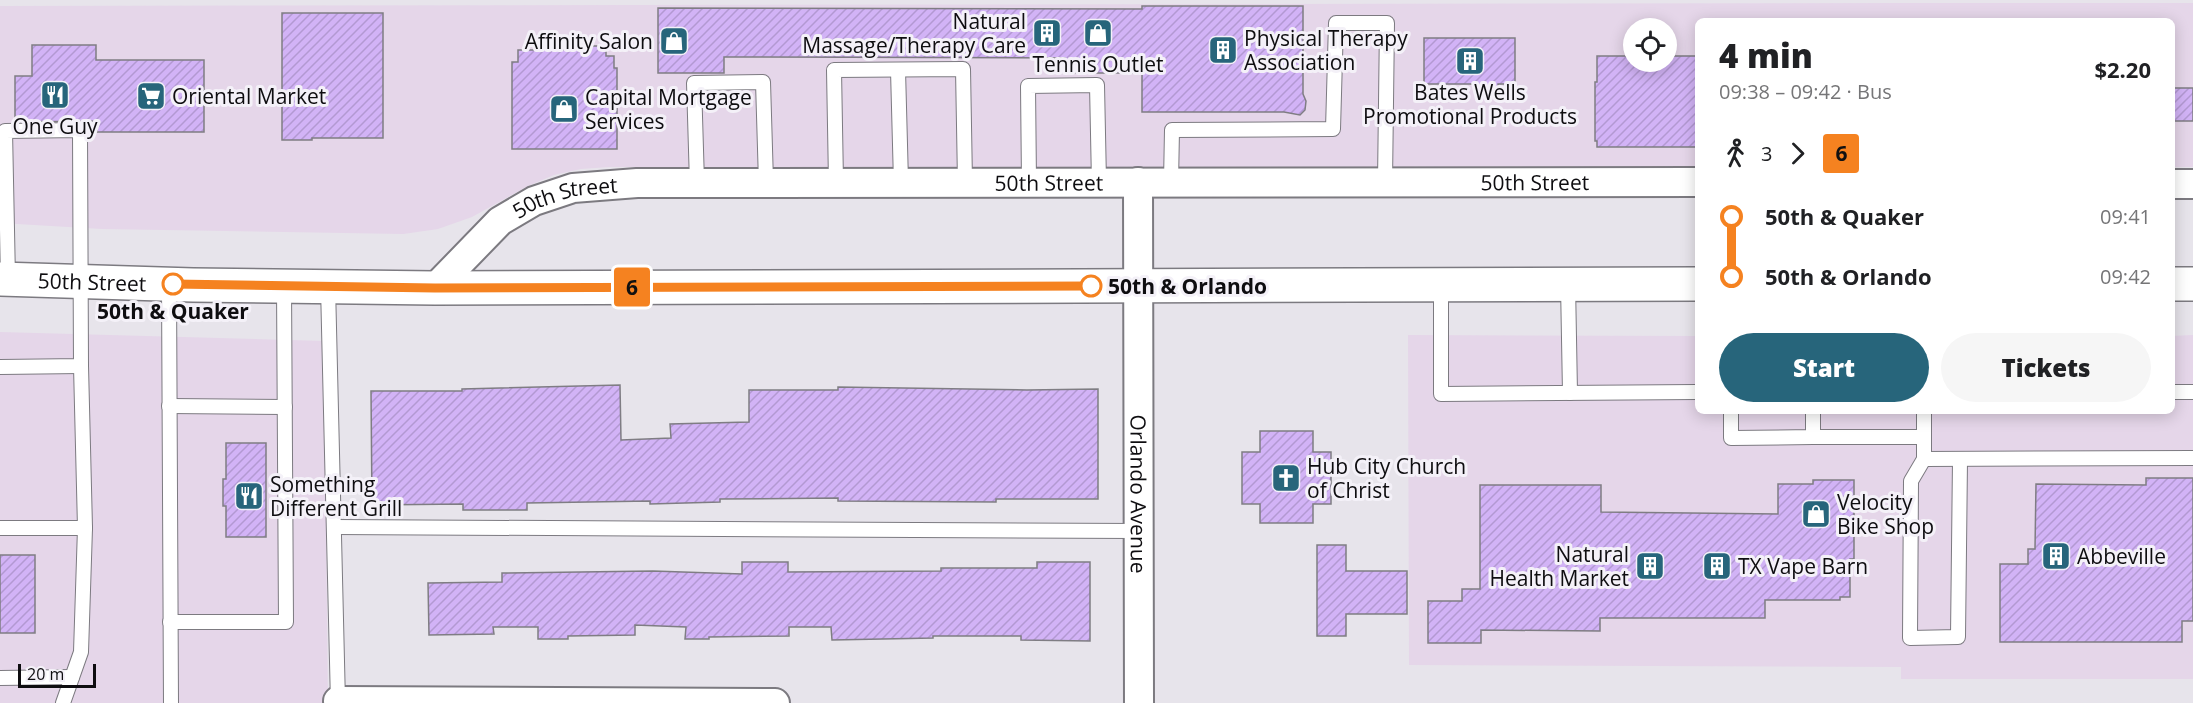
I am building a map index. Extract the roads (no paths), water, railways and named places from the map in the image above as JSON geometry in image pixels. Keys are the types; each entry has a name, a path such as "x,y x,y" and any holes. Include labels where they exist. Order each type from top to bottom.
{"main road":[{"name":"50th Street","path":"4,279 435,288 1695,284"},
{"path":"2175,284 2193,284"}],"street":[{"name":"50th Street","path":"435,288 500,222 534,201 573,188 636,183 766,182 1695,182"},
{"name":"Orlando Avenue","path":"1138,182 1139,703"},
{"path":"2175,184 2193,184"},
{"path":"338,702 775,703"}],"lane":[{"path":"1171,182 1172,130 1333,129 1336,23 1386,23 1385,182"},
{"path":"836,182 834,70 963,69 965,182"},
{"path":"898,70 901,182"},
{"path":"697,183 694,83 764,82 766,182"},
{"path":"1029,182 1028,86 1097,85 1099,182"},
{"path":"4,279 5,131 80,130 81,366 86,528 81,652 63,703"},
{"path":"169,284 171,703"},
{"path":"1568,284 1570,393"},
{"path":"1441,285 1441,393 1695,392"},
{"path":"170,622 286,622 284,286"},
{"path":"328,286 338,702"},
{"path":"0,366 81,366"},
{"path":"2175,392 2193,392"},
{"path":"170,406 285,406"},
{"path":"1731,414 1731,438 1924,437"},
{"path":"1813,414 1813,437"},
{"path":"1924,414 1924,459 1911,481 1910,638 1958,637 1960,460"},
{"path":"1924,459 2193,458"},
{"path":"333,527 1138,531"},
{"path":"0,528 86,528"},
{"path":"0,678 72,677"}],"place":[{"name":"Natural Massage/Therapy Care","path":"1047,33"},
{"name":"Tennis Outlet","path":"1098,33"},
{"name":"Affinity Salon","path":"674,41"},
{"name":"Physical Therapy Association","path":"1223,50"},
{"name":"Bates Wells Promotional Products","path":"1470,61"},
{"name":"One Guy","path":"55,95"},
{"name":"Oriental Market","path":"151,96"},
{"name":"Capital Mortgage Services","path":"564,109"},
{"name":"50th & Quaker","path":"173,284"},
{"name":"50th & Orlando","path":"1091,286"},
{"name":"Hub City Church of Christ","path":"1286,478"},
{"name":"Something Different Grill","path":"249,496"},
{"name":"Velocity Bike Shop","path":"1816,514"},
{"name":"Abbeville","path":"2056,556"},
{"name":"Natural Health Market","path":"1650,566"},
{"name":"TX Vape Barn","path":"1717,566"}]}
